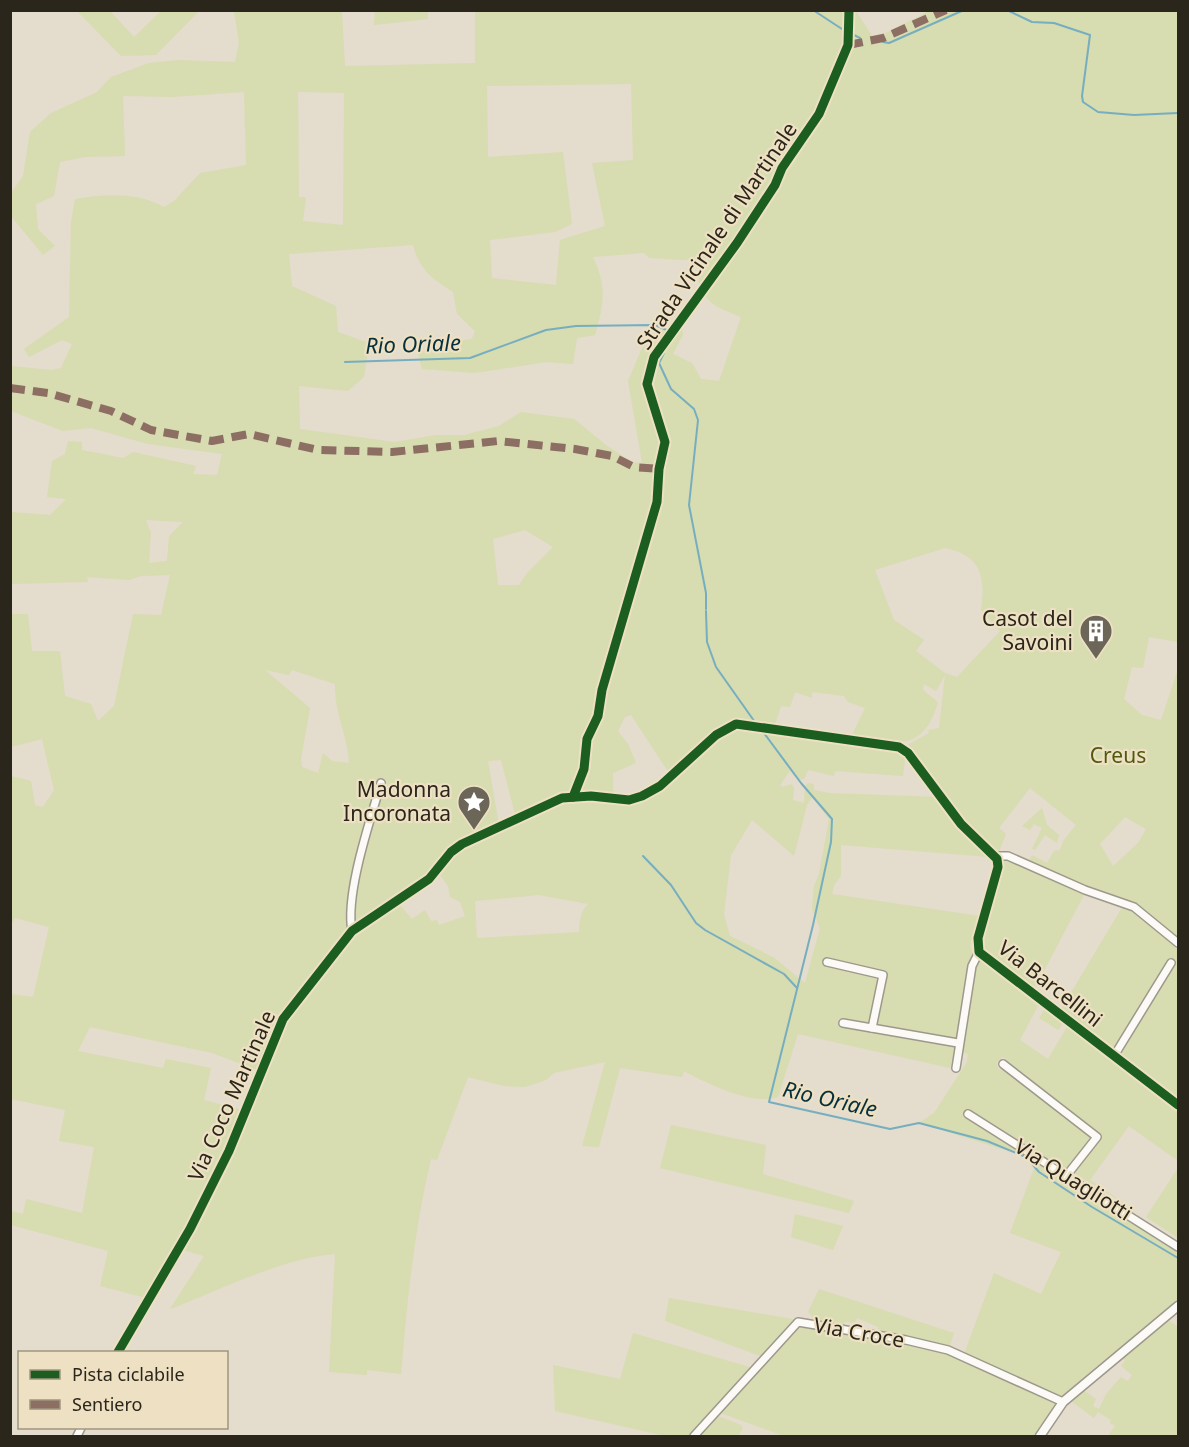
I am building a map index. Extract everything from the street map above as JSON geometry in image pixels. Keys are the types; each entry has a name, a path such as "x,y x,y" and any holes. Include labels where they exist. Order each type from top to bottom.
{"street":[{"name":"Strada Vicinale di Martinale","path":"573,797 584,769 587,739 598,716 602,690 657,502 659,469 664,442 647,384 654,357 738,243 775,185 782,168 819,114 848,45 849,10"},
{"name":"Via Coco Martinale","path":"119,1351 190,1229 219,1170 283,1019 352,931 429,879 451,852 462,844 562,798 629,800 642,796 660,786 727,728 736,724 899,747 915,762 961,824 995,856"},
{"path":"352,931 351,914 357,877 381,783"},
{"path":"995,856 1008,856 1085,890 1134,907 1179,943"},
{"name":"Via Barcellini","path":"995,856 998,867 978,938 979,952 1179,1105"},
{"path":"956,1068 958,1043 972,966 979,952"},
{"path":"827,962 883,975 873,1028"},
{"path":"1114,1056 1171,963"},
{"path":"843,1023 958,1043"},
{"path":"1003,1064 1097,1137 1067,1175"},
{"name":"Via Quagliotti","path":"968,1114 1179,1247"},
{"path":"1043,1436 1063,1402 1179,1306"},
{"name":"Via Croce","path":"694,1437 798,1322 906,1340 948,1350 1063,1402"}],"green space":[{"path":"375,10 428,11 428,19 374,25"},
{"path":"77,11 110,11 134,37 161,11 199,11 156,55 121,56"},
{"name":"Creus","path":"234,11 342,11 345,66 475,63 475,11 856,11 874,39 929,11 1178,11 1178,642 1149,637 1143,668 1132,667 1124,699 1142,715 1161,720 1178,669 1178,1099 1060,1011 1124,904 1085,893 1028,862 1032,855 1047,863 1054,851 1060,850 1063,841 1076,825 1030,788 999,828 1006,834 999,851 993,852 963,824 904,747 929,733 928,730 939,728 945,675 936,691 924,684 923,690 938,702 932,719 915,738 894,742 851,737 865,708 848,702 844,696 812,692 812,698 795,692 790,707 781,706 774,727 736,722 721,727 669,773 631,715 625,717 618,731 628,744 636,763 613,773 613,793 564,794 516,818 501,760 488,761 499,825 459,842 434,871 349,931 282,1017 259,1071 212,1053 90,1027 78,1051 163,1068 166,1059 211,1068 204,1100 243,1110 210,1182 146,1298 100,1286 108,1251 11,1225 11,1211 23,1214 26,1199 82,1213 94,1147 59,1141 65,1110 11,1099 11,994 33,997 49,927 15,918 11,926 11,776 31,781 35,805 43,807 54,790 42,739 11,747 11,614 28,614 32,651 60,651 65,696 91,704 98,721 114,706 133,614 161,615 170,575 141,576 129,580 87,577 88,582 11,584 11,512 50,515 66,499 47,497 52,461 65,454 68,441 82,442 82,450 123,458 133,452 196,466 193,474 217,475 222,454 148,444 91,428 63,431 11,411 11,366 52,370 61,368 72,344 62,340 29,357 24,349 69,317 71,222 75,199 121,195 154,202 164,207 174,201 200,173 246,165 244,92 172,97 123,96 125,156 85,157 60,162 54,196 36,204 38,229 55,246 43,255 11,216 11,193 23,176 30,132 51,113 97,92 111,77 149,63 179,60 235,62 239,43","holes":["631,84 633,160 592,163 605,226 560,240 556,285 492,278 490,240 555,232 572,224 563,152 488,157 487,86","298,92 344,93 343,225 303,221 306,197 299,197","413,245 427,273 453,292 457,314 475,331 472,339 440,343 418,354 422,369 475,373 546,362 573,364 577,338 595,335 600,314 602,286 593,257 644,253 649,258 683,260 710,257 698,281 701,289 714,305 741,317 719,381 701,379 692,363 673,354 683,335 682,328 657,330 645,341 628,381 642,463 632,462 606,445 574,419 521,412 499,426 464,435 436,435 395,442 300,429 299,386 348,391 364,377 369,343 338,332 336,306 292,286 289,254","146,520 183,522 169,536 167,561 149,563 151,533","525,530 553,547 527,573 519,585 498,585 493,539","945,548 957,551 974,562 983,587 981,610 1000,631 957,677 945,673 916,651 924,640 894,620 875,570","265,670 289,675 292,670 335,684 349,763 332,761 323,753 318,773 302,767 301,759 310,708","1125,817 1146,829 1138,843 1113,866 1100,844"]},
{"path":"742,727 817,741 887,747 902,753 905,759 903,776 835,771 834,776 808,770 804,779 798,780 790,771 780,785 783,787 791,784 794,787 793,800 804,803 805,786 808,783 814,784 814,790 830,793 937,797 951,817 989,857 841,845 841,876 834,885 832,894 980,916 970,945 973,955 956,1040 838,1020 838,1024 956,1044 950,1068 798,1034 778,1097 768,1099 730,1092 684,1071 682,1077 620,1068 599,1147 582,1146 605,1062 554,1073 546,1080 525,1087 504,1086 468,1077 437,1160 431,1159 416,1239 401,1374 367,1370 367,1375 329,1372 335,1254 273,1268 170,1309 204,1256 183,1250 224,1170 285,1021 354,934 399,904 412,919 425,910 431,921 437,920 439,925 465,916 460,902 450,897 448,886 440,875 446,864 462,847 563,799 642,799 719,736","holes":["812,797 829,819 819,874 814,886 812,909 820,928 805,983 773,957 730,936 724,914 731,855 752,820 794,856 807,805","539,895 588,904 581,916 579,932 477,938 475,901"]},
{"path":"1042,808 1047,825 1059,835 1057,843 1045,835 1035,850 1032,849 1042,828 1034,824 1030,830 1022,826"},
{"path":"1004,860 1085,893 1034,990 993,959 981,945"},
{"path":"979,959 1039,1004 1020,1040 1048,1059 1068,1025 1178,1109 1178,1161 1129,1126 1090,1180 1127,1205 1072,1172 1101,1136 1009,1065 1005,1058 1002,1057 997,1063 998,1069 1005,1070 1092,1138 1067,1171 969,1110 964,1116 1066,1176 1178,1250 1178,1303 1097,1366 1061,1398 964,1354 994,1273 1041,1294 1061,1252 1010,1233 1037,1160 919,1123 934,1113 967,1062 968,1054 957,1049"},
{"path":"1045,1008 1064,1022 1058,1030 1039,1018"},
{"path":"671,1125 766,1145 763,1174 854,1201 849,1213 660,1168"},
{"path":"1178,1168 1178,1238 1146,1217"},
{"path":"795,1214 843,1226 833,1250 791,1237"},
{"path":"819,1289 954,1333 949,1348 877,1331 878,1327 857,1318 855,1323 845,1322 844,1328 818,1323 808,1312"},
{"path":"669,1298 798,1320 763,1357 665,1321"},
{"path":"1167,1319 1178,1327 1178,1436 1108,1436 1115,1426 1110,1423 1111,1420 1098,1412 1094,1418 1071,1401 1083,1390 1096,1399 1093,1406 1099,1409 1106,1394 1121,1377 1128,1381 1132,1375 1121,1366 1125,1361 1121,1357"},
{"path":"800,1326 905,1340 948,1351 1060,1401 1036,1436 784,1436 718,1412 792,1329"},
{"path":"633,1333 753,1368 691,1436 665,1436 555,1411 553,1365 620,1379"},
{"path":"718,1416 741,1425 743,1428 738,1436 698,1436"}],"waterway":[{"path":"813,10 845,31"},
{"path":"883,42 889,43 964,10"},
{"path":"1007,10 1032,22 1054,23 1090,35 1082,96 1083,102 1098,112 1134,115 1178,113"},
{"path":"852,34 860,38"},
{"name":"Rio Oriale","path":"345,362 470,358 546,330 576,326 655,325 669,331"},
{"name":"Rio Oriale","path":"664,353 659,363 671,389 694,409 698,420 689,505 706,593 706,609"},
{"name":"Rio Oriale","path":"706,611 707,642 716,667 757,725"},
{"name":"Rio Oriale","path":"761,729 801,783 832,819 831,842 813,925 769,1102 890,1129 919,1123 987,1141 1026,1157 1039,1172 1092,1207 1178,1258"},
{"path":"643,856 671,885 696,923 784,974 797,988"}],"marked path":[{"path":"848,45 883,38 946,10"},
{"path":"10,388 48,393 111,411 151,430 212,441 249,434 318,450 392,452 498,441 575,449 612,456 634,467 659,469"}],"cycle path":[{"path":"573,797 584,769 587,739 598,716 602,690 657,502 659,469 665,442 647,384 654,357 737,243 775,185 782,168 819,114 848,45 849,10"},
{"path":"119,1351 190,1229 229,1151 283,1019 352,931 429,879 451,852 462,844 562,798 591,796 629,800 642,796 660,786 716,735 736,724 899,747 908,753 961,824 997,859 998,867 978,938 979,952 1178,1105"}],"place":[{"name":"Casot del Savoini","path":"1096,660"},
{"name":"Madonna Incoronata","path":"474,831"}]}
